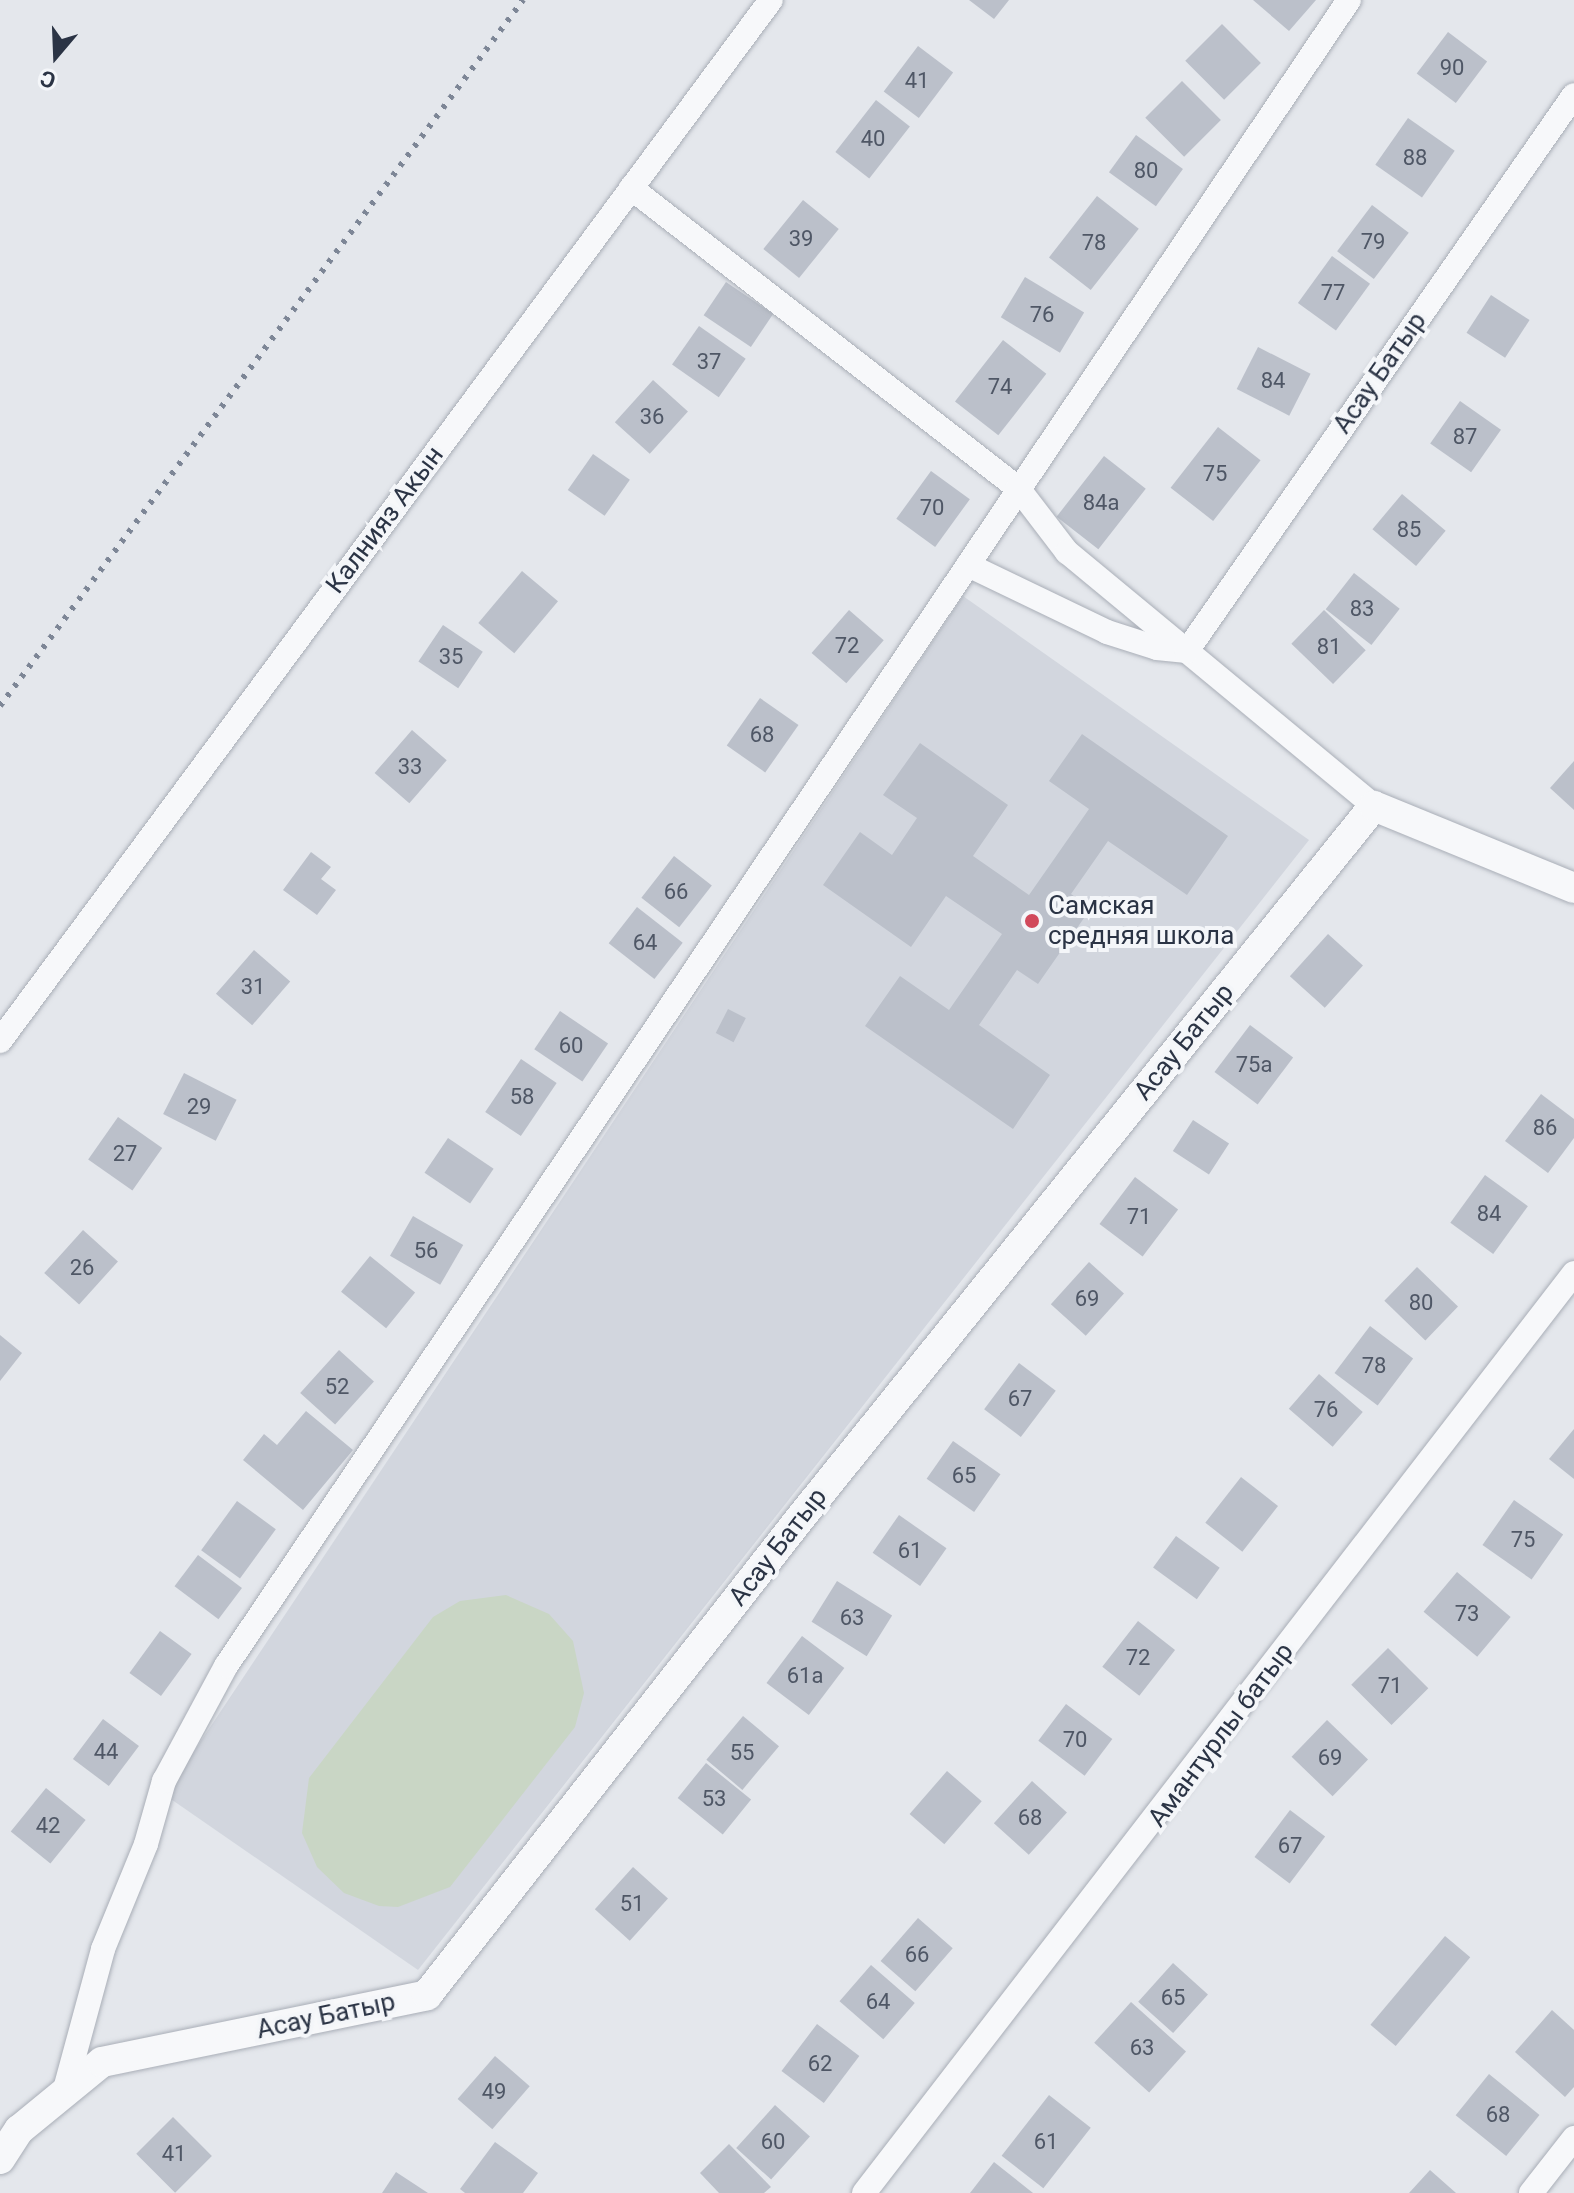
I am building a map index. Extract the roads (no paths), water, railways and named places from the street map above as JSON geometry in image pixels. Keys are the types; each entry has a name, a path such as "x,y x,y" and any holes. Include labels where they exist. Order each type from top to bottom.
{"street":[{"name":"Калнияз Акын","path":"0,1041 771,0"},
{"path":"64,2093 103,1949 146,1844 164,1781 226,1666 1349,0"},
{"name":"Асау Батыр","path":"1187,651 1574,95"},
{"path":"631,188 1018,488 1067,552 1374,806 1574,888"},
{"path":"968,565 1107,632 1187,651"},
{"name":"Асау Батыр","path":"0,2159 19,2130 102,2062 427,1995 808,1509 1374,806"},
{"name":"Амантурлы батыр","path":"864,2193 1574,1273"},
{"path":"1531,2193 1574,2138"}],"railway":[{"path":"0,706 523,0"}],"place":[{"name":"Самская средняя школа","path":"1032,921"}]}
